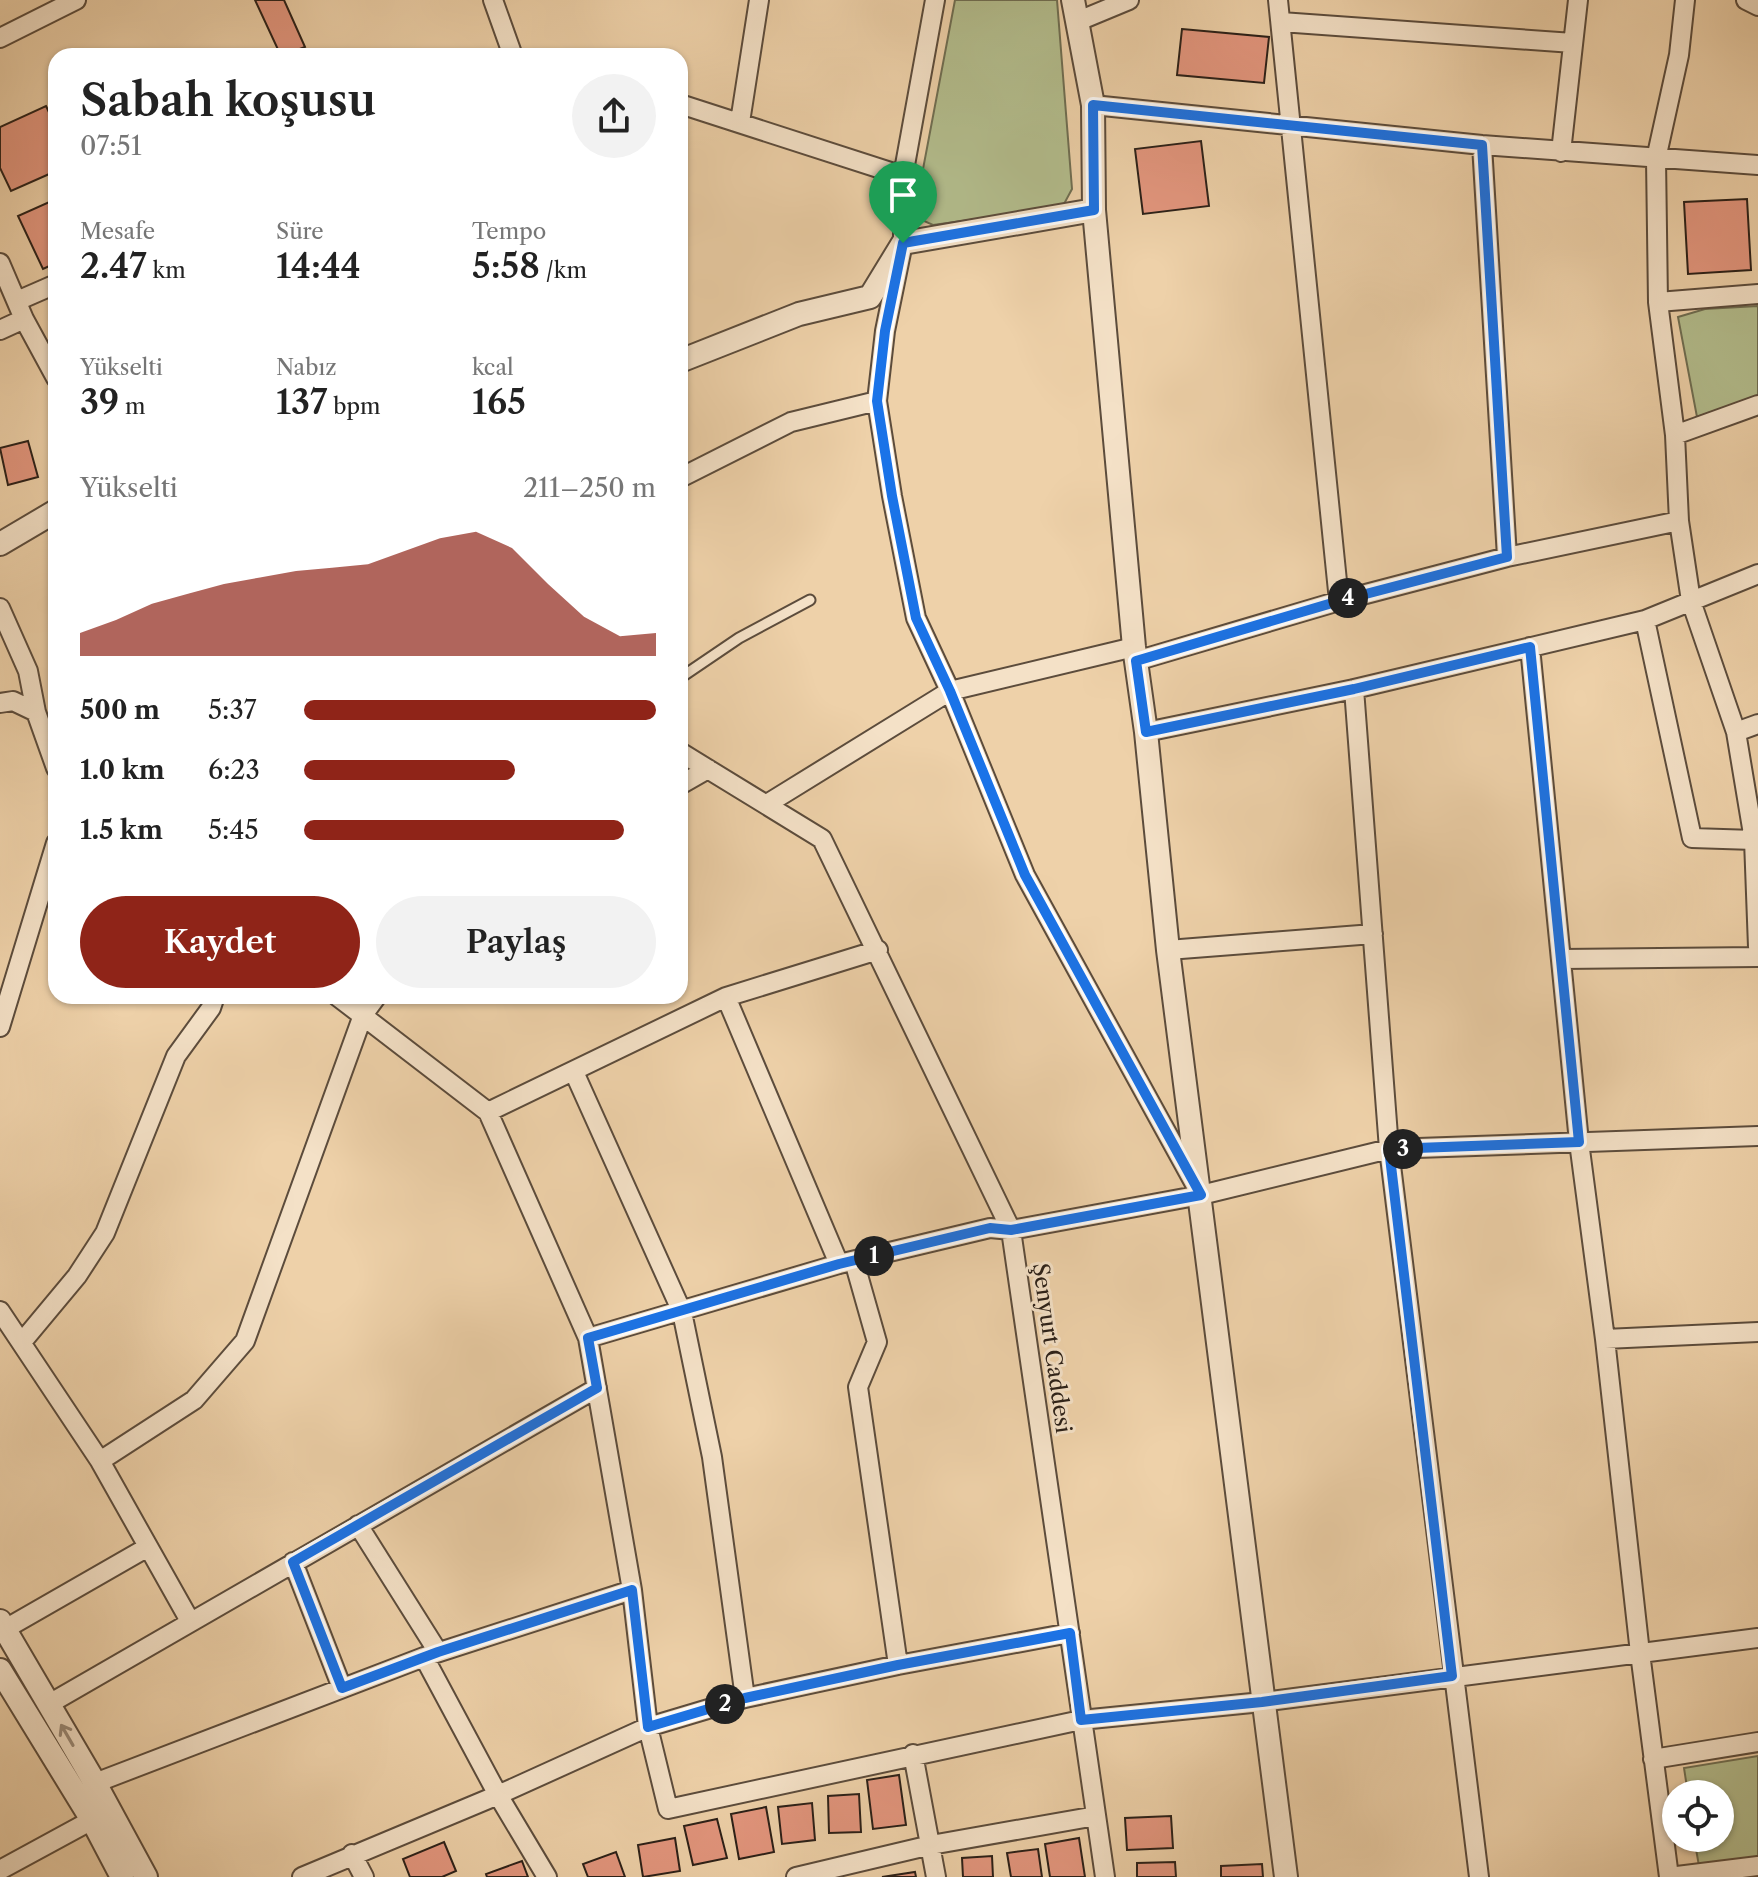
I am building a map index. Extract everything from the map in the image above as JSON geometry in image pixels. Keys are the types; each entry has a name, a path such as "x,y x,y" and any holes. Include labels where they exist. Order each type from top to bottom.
{"street":[{"path":"0,38 76,0"},
{"path":"493,0 510,48"},
{"path":"740,122 759,0"},
{"path":"935,0 903,176 903,243 885,331 877,401 916,618 950,691 1025,875 1201,1195"},
{"path":"1129,0 1074,11 1093,105 1094,210 1135,654 1168,950 1286,1877"},
{"path":"1278,0 1339,601"},
{"path":"1561,152 1578,0"},
{"path":"1685,0 1679,55 1656,159 1658,302 1675,435 1679,521 1691,601 1736,732 1754,840 1758,947"},
{"path":"1746,0 1758,6"},
{"path":"1281,22 1573,43"},
{"path":"1093,105 1482,145 1758,165"},
{"path":"688,106 903,176"},
{"path":"1482,145 1507,557"},
{"path":"688,358 799,314 870,297 903,243 1094,210"},
{"path":"0,263 48,362"},
{"path":"0,330 48,290"},
{"path":"1658,302 1758,294"},
{"path":"688,474 791,422 877,401"},
{"path":"1675,435 1758,405"},
{"path":"0,544 48,516"},
{"path":"767,804 950,691 1135,654 1507,557 1679,521"},
{"path":"1146,732 1354,689 1645,620 1758,574"},
{"path":"0,608 28,671 36,712 48,746"},
{"path":"1645,620 1692,838 1754,840"},
{"path":"1530,647 1579,1142 1669,1877 1758,1866"},
{"path":"1354,689 1389,1149 1479,1877"},
{"path":"0,703 13,701 36,712"},
{"path":"1736,732 1758,724"},
{"name":"Şenyurt Caddesi","path":"688,757 822,839 1011,1230 1105,1877"},
{"path":"688,780 708,769"},
{"path":"0,1027 48,869"},
{"path":"1168,950 1373,934"},
{"path":"488,1112 726,997 878,950"},
{"path":"1562,959 1758,957"},
{"path":"726,997 846,1262 877,1342 858,1387 898,1665"},
{"path":"22,1342 77,1276 105,1233 176,1056 212,1004"},
{"path":"348,1004 488,1112 588,1338 632,1590 648,1727 668,1809 1081,1720 1262,1702 1758,1638"},
{"path":"100,1461 194,1400 245,1341 363,1015 371,1004"},
{"path":"574,1072 682,1312 712,1457 745,1698"},
{"path":"588,1338 846,1262 990,1228 1011,1230 1201,1195 1389,1149 1758,1136"},
{"path":"0,1311 100,1461 190,1621"},
{"path":"1605,1339 1758,1332"},
{"path":"49,1704 597,1388"},
{"path":"358,1525 431,1655 498,1795 547,1877"},
{"path":"146,1877 2,1625 148,1547"},
{"path":"293,1562 342,1688"},
{"path":"95,1783 431,1655 632,1590"},
{"path":"302,1877 498,1795 648,1727 745,1698 1070,1633"},
{"path":"0,1670 92,1820 122,1877"},
{"path":"1653,1759 1758,1742"},
{"path":"913,1754 936,1877"},
{"path":"796,1877 931,1845 1096,1816"},
{"path":"0,1870 92,1820"},
{"path":"352,1854 364,1877"}],"lane":[{"path":"688,673 739,638 810,600"}],"green space":[{"path":"955,0 1057,0 1072,189 1064,204 1048,209 933,225 924,221 916,206"},
{"path":"1758,306 1758,396 1697,417 1678,317 1705,309"},
{"path":"1758,1756 1758,1858 1699,1866 1696,1852 1734,1852 1734,1780 1686,1780 1684,1768"}],"building":[{"path":"255,0 284,0 305,47 277,48"},
{"path":"1182,29 1269,37 1264,83 1177,75"},
{"path":"46,106 48,175 11,191 0,168 0,127"},
{"path":"1201,141 1209,206 1143,214 1135,149"},
{"path":"1747,199 1751,270 1688,274 1684,202"},
{"path":"48,203 48,267 43,269 18,216"},
{"path":"28,441 38,477 8,485 0,448"},
{"path":"899,1775 906,1825 873,1829 867,1780"},
{"path":"859,1794 861,1832 829,1833 828,1796"},
{"path":"812,1803 815,1840 782,1844 778,1807"},
{"path":"766,1807 774,1852 739,1859 731,1814"},
{"path":"1171,1816 1173,1848 1127,1850 1125,1818"},
{"path":"717,1819 727,1858 693,1865 684,1826"},
{"path":"675,1838 680,1871 643,1877 638,1845"},
{"path":"1079,1838 1085,1877 1050,1877 1045,1844"},
{"path":"444,1842 456,1871 442,1877 410,1877 403,1859"},
{"path":"1038,1849 1042,1877 1011,1877 1007,1853"},
{"path":"616,1852 625,1877 588,1877 583,1864"},
{"path":"992,1856 993,1877 963,1877 962,1858"},
{"path":"522,1861 528,1877 487,1877 486,1874"},
{"path":"1175,1862 1176,1877 1137,1877 1137,1863"},
{"path":"1262,1864 1263,1877 1221,1877 1221,1866"},
{"path":"915,1872 916,1877 882,1877"}],"route":[{"path":"1093,105 1482,145 1507,557 1339,601 1136,661 1146,732 1354,689 1530,647 1579,1142 1389,1149 1452,1676 1262,1702 1081,1720 1070,1633 745,1698 648,1727 632,1590 438,1652 342,1688 293,1562 597,1388 588,1338 839,1264 990,1228 1011,1230 1201,1195 1025,875 950,691 916,618 877,401 885,331 903,243 1094,210 1093,105"}]}
